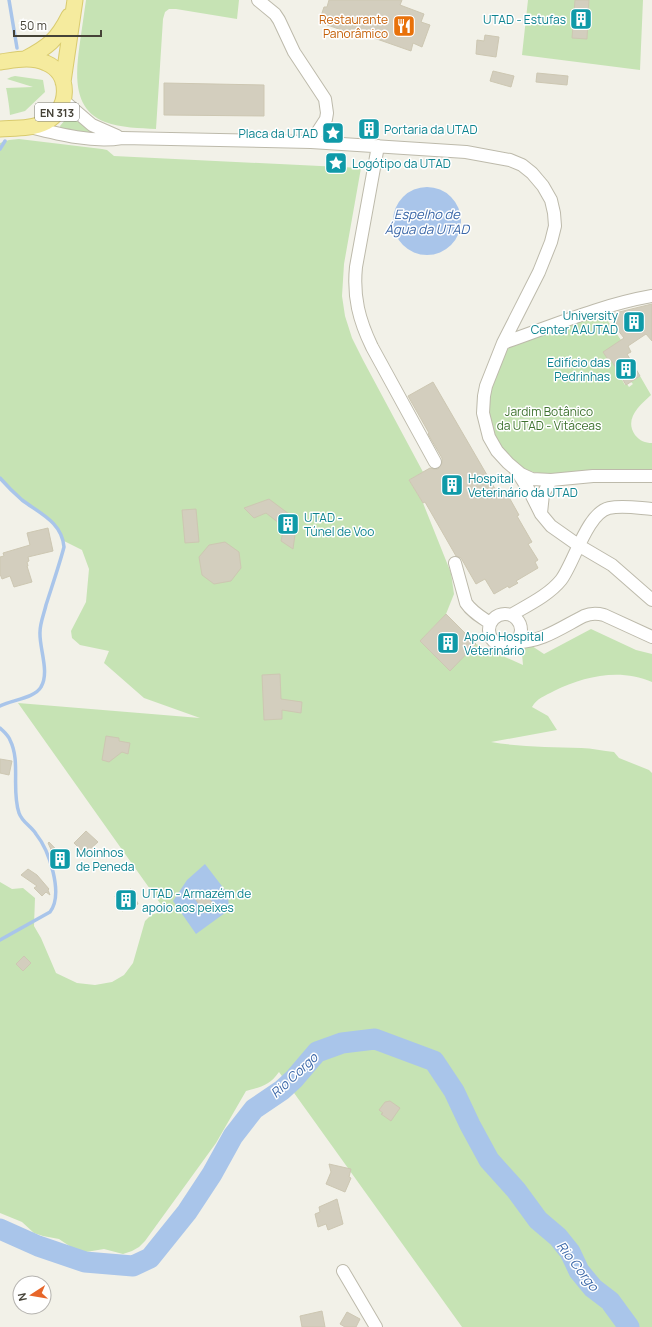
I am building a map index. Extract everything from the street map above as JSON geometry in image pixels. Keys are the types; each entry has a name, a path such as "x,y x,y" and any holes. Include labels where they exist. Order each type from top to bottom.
{"main road":[{"name":"EN 313","path":"25,59 42,50 53,41 66,22 74,2"},
{"name":"EN 313","path":"63,82 74,2"},
{"name":"EN 313","path":"0,62 25,59 39,60 48,64 59,73 63,82 65,95 61,108 51,118 40,124 29,127 0,129"}],"street":[{"path":"258,0 270,9 279,20 294,52 325,99 327,112 326,119 311,142"},
{"path":"64,100 92,125 122,138"},
{"path":"29,127 55,133 102,139 122,138 311,142 466,152 510,160 522,165 532,173 543,186 551,200 554,213 554,226 551,242 539,272 503,343 486,386 483,413 487,430 493,445 514,469 530,492 541,514 551,526 578,545 612,565 652,600"},
{"path":"378,146 356,267 356,301 363,328 372,348 436,462"},
{"path":"503,343 601,308 638,298 652,296"},
{"path":"514,469 532,479 552,480 593,476 652,476"},
{"path":"541,514 543,494 552,480"},
{"path":"511,615 555,586 566,572 578,545 597,516 602,511 621,507 652,509"},
{"path":"455,563 469,608 490,623"},
{"path":"515,642 529,642 541,638 591,613 604,615 652,637"},
{"path":"498,615 511,615 517,619 521,628 515,642 511,645 505,646 495,642 489,633 490,623 498,615"},
{"path":"343,1271 376,1327"}],"green space":[{"path":"86,0 239,0 237,19 176,9 169,9 165,12 163,19 156,129 130,127 105,122 94,116 86,108 81,99 78,88 77,65"},
{"path":"528,0 643,0 640,70 522,55"},
{"path":"15,76 43,80 45,92 25,111 10,115 6,88 33,87 7,79"},
{"path":"70,114 92,130 91,133 61,129 60,126"},
{"path":"19,139 102,149 107,150 114,156 361,168 344,264 342,296 345,316 352,338 363,360 423,472 409,480 423,503 451,573 454,594 446,614 420,641 450,670 476,644 523,665 522,654 519,647 532,646 544,654 591,629 636,650 652,654 652,682 627,675 602,676 577,681 536,701 532,707 548,716 557,730 491,742 524,746 585,748 614,752 619,758 649,770 652,773 652,1327 462,1327 279,1072 265,1085 246,1091 216,1143 145,1241 132,1251 123,1254 104,1249 80,1253 59,1239 34,1233 22,1222 0,1213 0,882 12,889 23,888 35,898 34,926 41,938 56,973 77,983 95,985 112,982 124,975 133,963 145,921 151,915 160,912 167,913 18,703 200,718 144,698 104,663 109,651 80,645 72,638 71,631 86,602 89,569 82,550 64,541 61,534 52,522 17,495 0,478 0,143"},
{"name":"Jardim Botânico da UTAD - Vitáceas","path":"603,314 621,340 604,352 609,361 611,360 625,385 627,384 629,387 633,384 631,382 640,376 651,395 634,413 631,424 637,437 647,443 652,443 652,469 553,474 534,472 522,467 503,449 494,433 489,416 489,398 491,390 507,347"}],"water":[{"name":"Espelho de Água da UTAD","path":"420,187 434,187 446,192 456,202 461,214 461,228 456,240 446,250 434,255 420,255 408,250 398,240 393,228 393,214 398,202 408,192"},
{"path":"205,864 228,894 229,910 196,934 173,901 187,880"}],"building":[{"path":"329,0 402,0 400,5 424,14 421,22 430,25 422,47 413,43 411,51 354,31 353,34 319,22 324,7 327,7"},
{"name":"UTAD - Estufas","path":"575,0 589,0 587,39 572,38"},
{"path":"485,35 499,37 496,57 476,54 477,40 484,41"},
{"path":"493,71 514,76 511,87 490,81"},
{"path":"537,73 568,76 567,85 536,82"},
{"path":"164,83 264,85 264,116 164,115"},
{"path":"652,304 652,341 646,334 628,346 631,352 627,354 640,376 626,385 611,360 609,361 603,352 624,338 617,329 619,328 611,314"},
{"name":"Hospital Veterinário da UTAD","path":"433,382 498,494 505,490 519,515 517,516 532,542 528,544 538,560 535,562 538,568 516,581 518,583 509,588 508,586 494,594 485,579 476,584 461,558 456,556 425,502 423,503 409,480 430,468 438,469 442,463 442,458 408,396"},
{"name":"UTAD - Túnel de Voo","path":"269,499 297,520 293,549 281,541 284,527 266,513 254,518 244,508"},
{"path":"196,509 199,542 185,543 182,510"},
{"path":"48,528 53,551 28,557 29,561 27,562 27,566 32,582 14,587 10,576 2,579 0,574 0,557 4,556 3,553 30,545 27,533"},
{"path":"225,542 239,552 241,568 231,581 214,584 202,575 199,557 209,545"},
{"name":"Apoio Hospital Veterinário","path":"446,614 476,644 450,671 420,641"},
{"path":"280,674 281,699 302,702 301,713 282,710 282,719 264,720 262,675"},
{"path":"106,736 119,738 119,741 130,743 128,754 122,752 109,762 102,760"},
{"path":"0,759 12,761 9,775 0,773"},
{"path":"86,831 98,842 88,851 85,848 82,851 74,843"},
{"name":"Moinhos de Peneda","path":"49,842 70,864 60,869 48,843"},
{"path":"28,869 37,875 49,889 50,895 46,892 42,896 34,888 37,886 21,875"},
{"name":"UTAD - Armazém de apoio aos peixes","path":"131,889 138,904 122,911 115,896"},
{"path":"205,893 215,906 205,913 196,900"},
{"path":"24,956 31,963 23,971 16,964"},
{"path":"390,1101 400,1108 391,1121 381,1114 383,1113 379,1110 385,1102"},
{"path":"329,1164 351,1169 349,1177 351,1178 345,1192 326,1184 331,1172"},
{"path":"337,1199 343,1224 328,1230 326,1224 318,1227 315,1214 320,1212 319,1207"},
{"path":"322,1311 325,1327 302,1327 300,1316"},
{"path":"347,1312 360,1319 356,1327 345,1327 340,1324"}],"waterway":[{"path":"9,0 17,48"},
{"path":"0,149 5,141"},
{"path":"0,478 22,500 49,519 59,531 64,547 41,625 40,638 44,667 44,681 38,691 34,694 0,706"},
{"path":"0,728 10,740 13,748 16,766 16,795 19,813 22,819 36,834 46,850 53,872 56,894 54,904 50,912 0,940"},
{"name":"Rio Corgo","path":"0,1229 38,1246 85,1262 133,1266 150,1258 187,1212 212,1174 233,1136 254,1109 282,1090 294,1079 317,1052 342,1043 375,1039 434,1061 454,1091 489,1160 516,1190 538,1220 558,1237 570,1252 579,1271 593,1288 610,1301 629,1327"}],"place":[{"name":"UTAD - Estufas","path":"581,19"},
{"name":"Restaurante Panorâmico","path":"404,26"},
{"name":"Portaria da UTAD","path":"369,129"},
{"name":"Placa da UTAD","path":"333,133"},
{"name":"Logótipo da UTAD","path":"336,163"},
{"name":"University Center AAUTAD","path":"634,322"},
{"name":"Edifício das Pedrinhas","path":"626,369"},
{"name":"Hospital Veterinário da UTAD","path":"452,485"},
{"name":"UTAD - Túnel de Voo","path":"288,524"},
{"name":"Apoio Hospital Veterinário","path":"448,643"},
{"name":"Moinhos de Peneda","path":"60,859"},
{"name":"UTAD - Armazém de apoio aos peixes","path":"126,900"}]}
